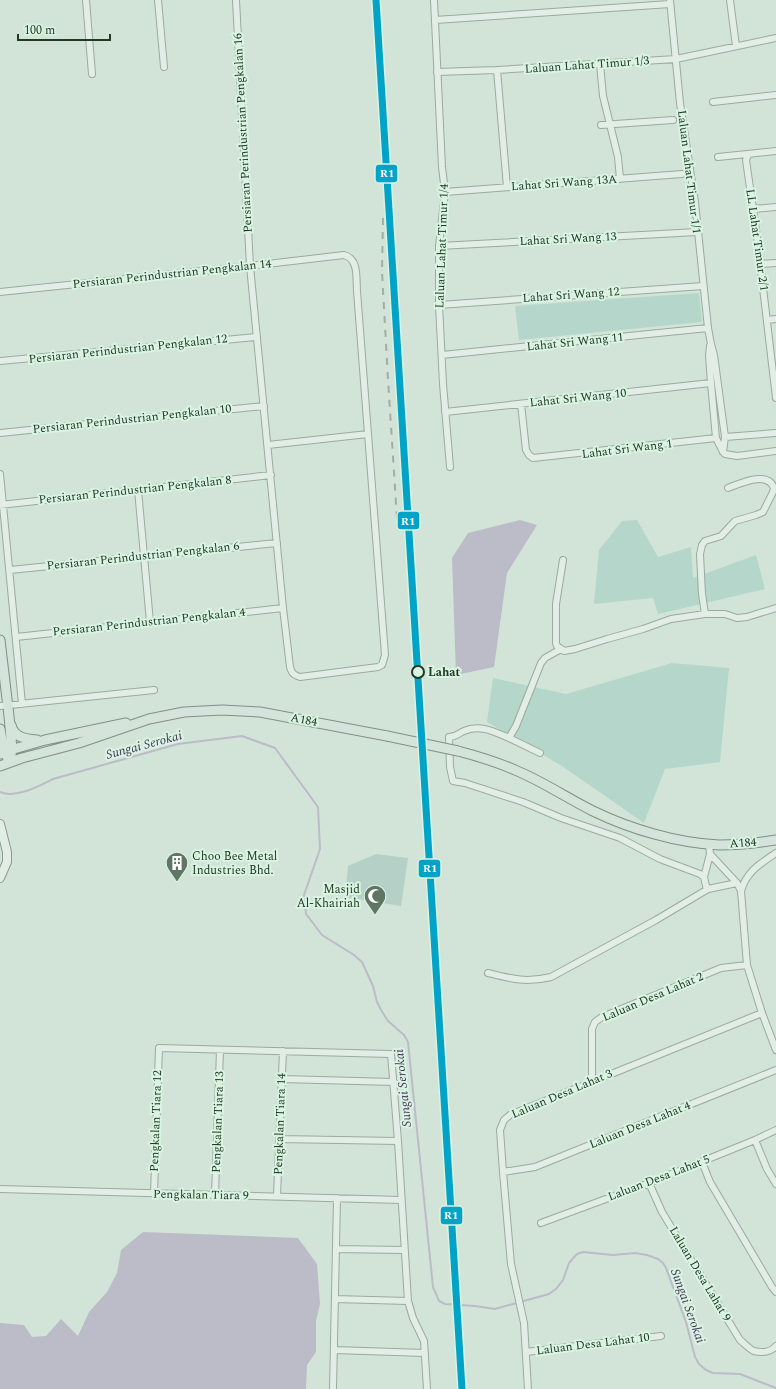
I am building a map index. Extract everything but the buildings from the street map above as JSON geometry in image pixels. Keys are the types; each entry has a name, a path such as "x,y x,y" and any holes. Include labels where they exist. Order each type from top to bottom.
{"main road":[{"path":"0,640 4,706 9,716 12,729 20,738 45,740"},
{"name":"A184","path":"149,719 184,712 222,710 238,711 275,715 387,736 486,758 516,770 594,811 631,826 657,834 710,844 730,845 776,840"},
{"path":"9,716 6,752 3,765 80,743 149,719"},
{"path":"6,752 45,740 114,724 149,719"},
{"path":"0,729 0,734 6,752"}],"street":[{"path":"86,0 92,74"},
{"path":"158,0 164,67"},
{"name":"Persiaran Perindustrian Pengkalan 16","path":"236,0 250,266 283,608 290,667 291,672 294,675 300,676 378,667 382,665 385,654 368,434"},
{"name":"Laluan Lahat Timur 1/4","path":"434,0 442,167 445,192 439,246 439,304 445,412 450,467"},
{"path":"730,0 736,46"},
{"path":"434,20 670,2"},
{"name":"Laluan Lahat Timur 1/1","path":"670,2 680,103 695,202 708,328 714,355 725,437 723,452"},
{"name":"Laluan Lahat Timur 1/3","path":"437,72 497,70 676,59 776,38"},
{"path":"600,64 603,96 618,156 620,179"},
{"path":"497,70 507,187"},
{"path":"713,102 776,95"},
{"path":"602,125 673,120"},
{"path":"718,157 776,151"},
{"name":"LL Lahat Timur 2/1","path":"748,155 746,160 775,376 776,398"},
{"name":"Lahat Sri Wang 13A","path":"445,192 682,174"},
{"path":"752,209 776,207"},
{"name":"Lahat Sri Wang 13","path":"439,246 697,232"},
{"name":"Persiaran Perindustrian Pengkalan 14","path":"0,292 344,255 351,258 355,266 368,434"},
{"path":"760,264 776,263"},
{"name":"Lahat Sri Wang 12","path":"439,304 703,286"},
{"path":"767,320 776,319"},
{"name":"Lahat Sri Wang 11","path":"442,355 708,328"},
{"name":"Persiaran Perindustrian Pengkalan 12","path":"0,361 257,336"},
{"name":"Laluan Lahat Timur 1/1","path":"711,344 709,355 716,438 723,452"},
{"name":"Lahat Sri Wang 10","path":"445,412 711,383"},
{"name":"Lahat Sri Wang 1","path":"521,404 526,450 530,456 537,459 716,438"},
{"name":"Persiaran Perindustrian Pengkalan 10","path":"0,433 264,406"},
{"path":"725,437 776,433"},
{"path":"268,445 368,434"},
{"path":"723,452 725,454 737,456 776,451"},
{"path":"0,474 22,704"},
{"name":"Persiaran Perindustrian Pengkalan 8","path":"2,504 271,475"},
{"path":"705,614 702,594 700,554 702,545 705,541 721,536 735,521 763,512 773,492 774,485 761,479 754,479 728,488"},
{"path":"138,490 150,622"},
{"name":"Persiaran Perindustrian Pengkalan 6","path":"10,570 277,543"},
{"path":"563,560 556,604 556,643 564,651 642,629 671,619 705,614 725,614 737,618 747,617 776,608"},
{"name":"Persiaran Perindustrian Pengkalan 4","path":"16,636 283,608"},
{"path":"509,738 516,726 541,663 545,658 561,649"},
{"path":"4,706 154,690"},
{"path":"540,753 489,730 477,728 465,730 456,736 450,737 450,767 453,781 465,783 523,802 561,818 620,838 660,859 704,877"},
{"path":"0,827 7,852 7,862 0,878"},
{"path":"708,889 704,877 710,854 710,844"},
{"path":"741,891 747,876 760,864 776,853"},
{"path":"710,854 737,883 741,891 747,965 762,1013 776,1050"},
{"path":"488,973 529,981 551,977 656,920 708,889 737,883"},
{"name":"Laluan Desa Lahat 2","path":"592,1082 592,1029 595,1022 722,968 747,965"},
{"name":"Laluan Desa Lahat 3","path":"528,1389 524,1323 511,1264 500,1130 504,1120 510,1115 762,1013"},
{"name":"Pengkalan Tiara 12","path":"154,1194 159,1048 220,1050"},
{"path":"220,1050 390,1053 392,1055 408,1301 413,1318 424,1341 427,1389"},
{"name":"Pengkalan Tiara 13","path":"215,1195 220,1050"},
{"name":"Pengkalan Tiara 14","path":"277,1196 283,1051"},
{"name":"Laluan Desa Lahat 4","path":"503,1172 535,1167 776,1070"},
{"path":"282,1080 394,1082"},
{"name":"Laluan Desa Lahat 5","path":"541,1223 649,1183 776,1130"},
{"path":"280,1139 398,1141"},
{"path":"755,1140 776,1184"},
{"path":"702,1162 710,1182 776,1292"},
{"name":"Laluan Desa Lahat 9","path":"649,1183 662,1212 740,1340 753,1350 765,1352 773,1350 776,1346"},
{"name":"Pengkalan Tiara 9","path":"0,1190 401,1200"},
{"path":"333,1389 337,1198"},
{"path":"336,1249 404,1250"},
{"path":"335,1299 408,1301"},
{"name":"Laluan Desa Lahat 10","path":"526,1352 661,1336"},
{"path":"334,1350 425,1353"}],"shaded area":[{"path":"699,293 702,322 519,340 515,306"},
{"path":"520,520 537,525 507,573 494,667 456,675 452,558 468,533"},
{"path":"637,520 658,557 691,547 693,578 756,555 765,589 658,614 653,598 594,604 599,550 622,521"},
{"path":"672,663 729,668 720,762 665,769 644,823 562,766 487,722 493,678 566,694"},
{"path":"376,854 408,858 401,906 345,897 348,866"},
{"path":"143,1232 298,1238 317,1264 320,1304 316,1321 316,1352 307,1365 306,1389 0,1389 0,1323 24,1325 32,1337 46,1336 61,1319 78,1336 89,1312 107,1292 117,1273 121,1250"}],"waterway":[{"name":"Sungai Serokai","path":"0,792 6,794 20,793 53,779 178,744 242,736 275,748 318,807 320,849 304,895 306,914 322,935 354,955 362,962 373,986 377,1002 381,1010 388,1021 404,1035 408,1042 433,1287 439,1301 445,1304 495,1309 549,1294 556,1289 563,1280 569,1263 577,1254 583,1252 613,1255 635,1253 647,1255 658,1259 666,1268 686,1322 695,1357 699,1364 706,1370 713,1373 740,1374 776,1388"}],"railway":[{"path":"383,218 382,272 397,519"}],"transit line":[{"name":"R1","path":"376,0 462,1389"}],"place":[{"name":"Lahat","path":"418,672"},
{"name":"Choo Bee Metal Industries Bhd.","path":"177,882"},
{"name":"Masjid Al-Khairiah","path":"375,916"}]}
